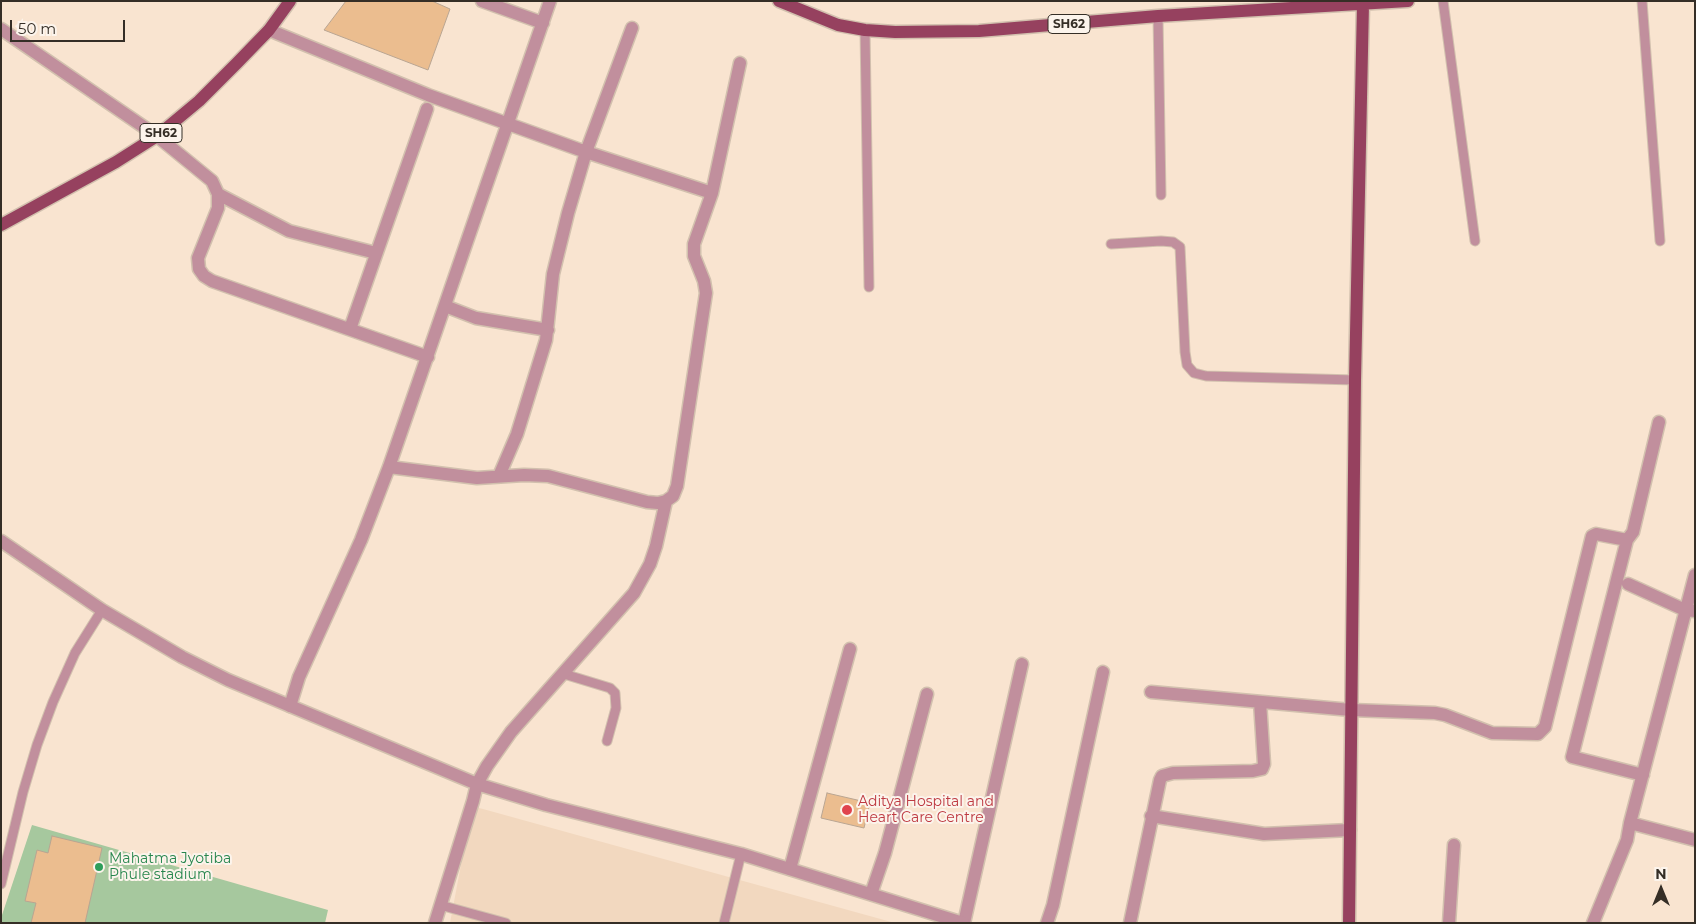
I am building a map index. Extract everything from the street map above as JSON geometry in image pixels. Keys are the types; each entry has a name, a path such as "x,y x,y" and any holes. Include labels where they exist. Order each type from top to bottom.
{"main road":[{"name":"SH62","path":"1,224 116,162 157,136 199,101 269,30 290,1"},
{"name":"SH62","path":"780,1 838,26 895,32 979,31 1158,16 1363,2 1408,1"},
{"path":"1349,923 1355,380 1363,2"}],"street":[{"path":"482,1 543,23"},
{"path":"290,706 302,672 361,540 389,467 550,1"},
{"path":"499,476 523,416 548,330 553,274 586,152 632,28"},
{"path":"1,29 157,136 212,181 218,194 218,208 198,258 199,269 204,276 212,281 428,357"},
{"path":"269,30 428,95 586,152 712,193"},
{"path":"389,467 477,478 548,476 647,502 658,503 666,501 673,496 706,293 704,281 694,256 694,244 712,193 740,63"},
{"path":"350,329 427,109"},
{"path":"218,194 288,231 376,253"},
{"path":"445,306 486,320 548,330"},
{"path":"1643,775 1572,757 1627,540 1633,532 1658,422"},
{"path":"436,923 477,784 487,766 512,732 634,593 643,580 656,546 666,501"},
{"path":"1151,692 1352,710 1445,714 1492,733 1538,734 1545,727 1592,536 1596,534 1627,540"},
{"path":"1,541 102,610 182,658 228,680 477,784 546,805 741,854 964,923 1022,664"},
{"path":"1593,923 1626,840 1690,610 1695,575"},
{"path":"1628,584 1690,610"},
{"path":"790,869 850,648"},
{"path":"1047,923 1053,905 1103,672"},
{"path":"871,894 885,853 927,694"},
{"path":"1130,923 1151,816 1162,776 1173,773 1253,771 1262,769 1264,764 1260,702"},
{"path":"1151,816 1264,834 1350,830"},
{"path":"1630,823 1695,840"},
{"path":"1449,923 1454,846"}],"lane":[{"path":"1443,1 1475,242"},
{"path":"1642,1 1660,241"},
{"path":"1158,16 1161,195"},
{"path":"865,30 869,287"},
{"path":"1111,244 1173,242 1180,247 1185,352 1187,365 1194,373 1206,376 1355,380"},
{"path":"1,884 23,792 37,745 74,653 102,610"},
{"path":"564,674 610,688 616,693 616,708 607,741"},
{"path":"724,923 741,854"},
{"path":"440,905 471,918 506,923"}],"shaded area":[{"path":"473,801 479,808 895,923 450,923"}],"green space":[{"name":"Mahatma Jyotiba Phule stadium","path":"32,825 328,910 325,923 1,923 1,918"}],"building":[{"path":"346,1 432,1 450,9 428,70 324,30"},
{"path":"827,793 870,803 864,828 821,818"},
{"path":"52,836 102,848 85,923 31,923 36,903 25,901 37,850 48,853"}],"place":[{"name":"Aditya Hospital and Heart Care Centre","path":"847,810"},
{"name":"Mahatma Jyotiba Phule stadium","path":"99,867"}]}
